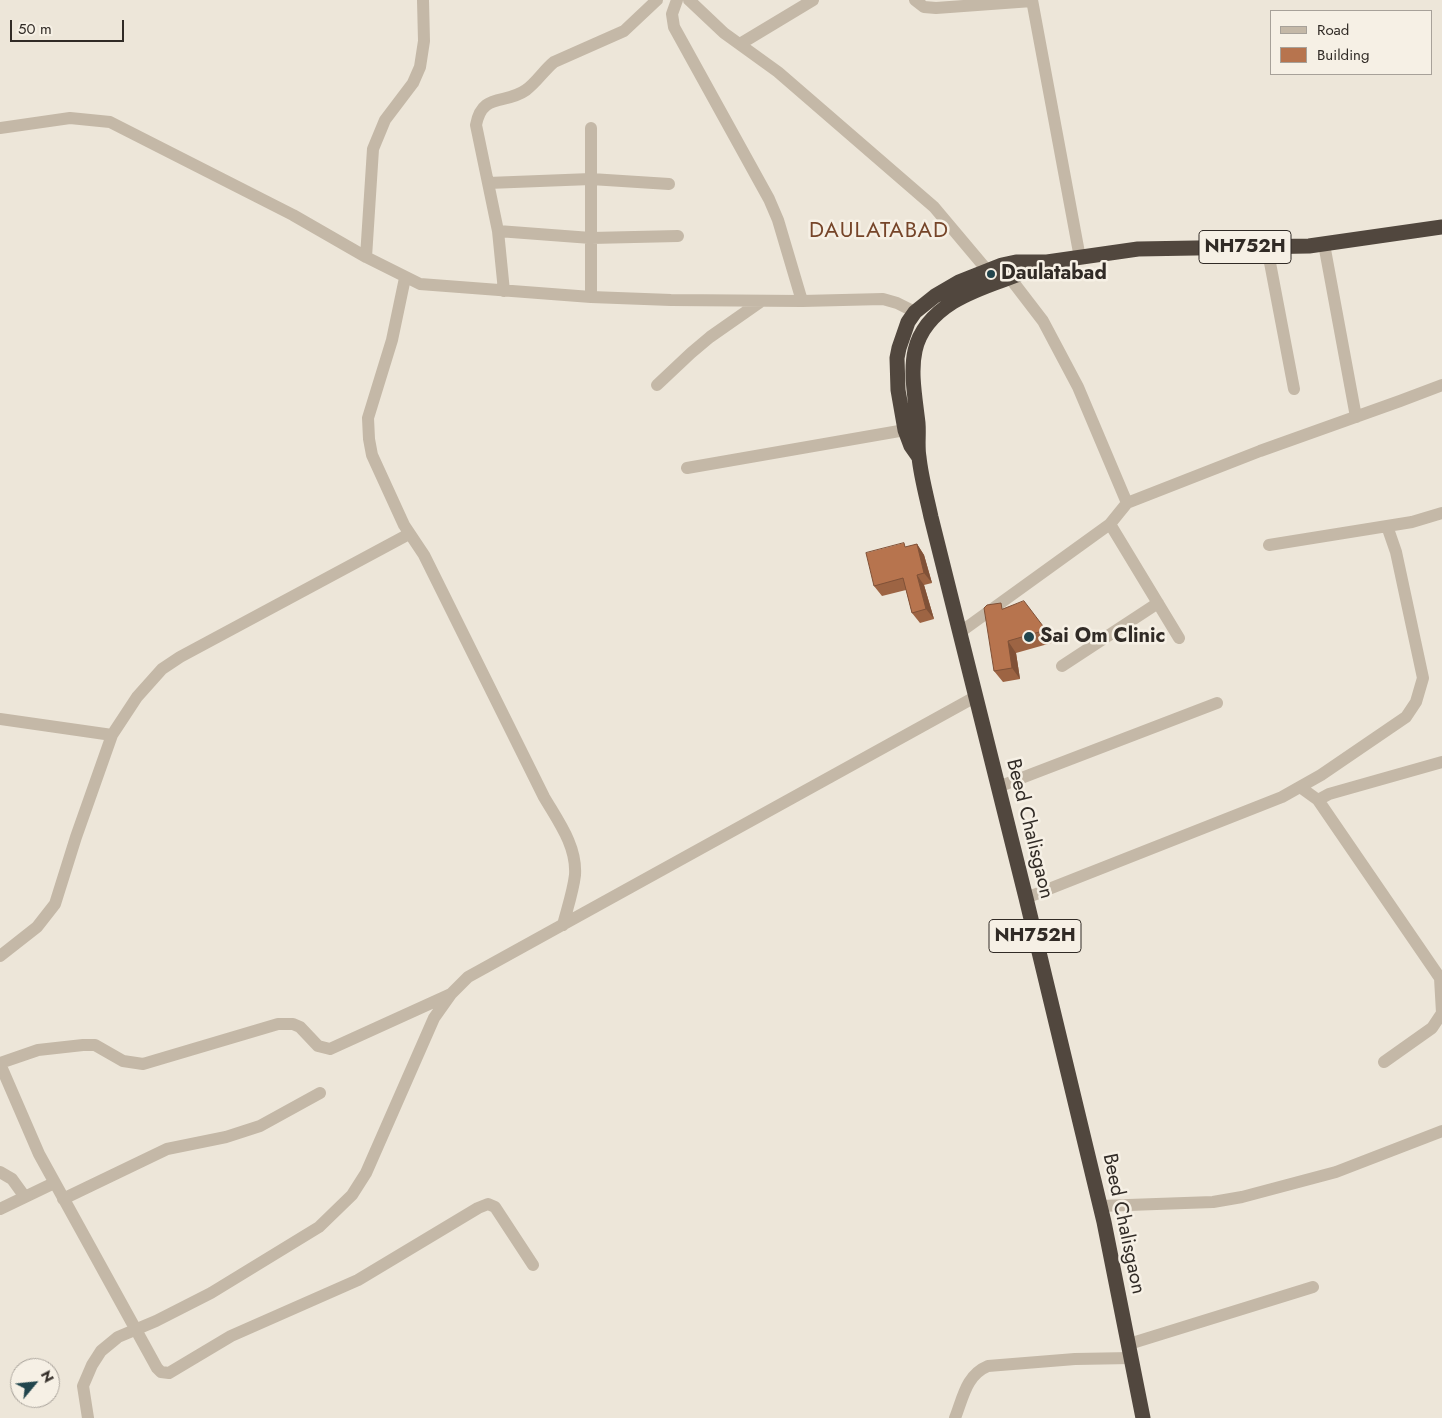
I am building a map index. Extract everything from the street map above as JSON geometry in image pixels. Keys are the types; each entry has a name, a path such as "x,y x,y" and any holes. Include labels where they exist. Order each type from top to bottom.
{"highway":[{"name":"Beed Chalisgaon","path":"918,456 911,446 905,430 898,390 897,358 902,334 916,312 944,290 987,270 1016,262 1047,262 1138,249 1309,246 1442,227"},
{"name":"Beed Chalisgaon","path":"1047,262 1032,270 988,285 953,301 923,328 912,362 919,440 918,456 959,633 1026,898 1100,1206 1143,1418"}],"street":[{"path":"366,257 373,149 385,120 413,83 420,67 424,41 423,0"},
{"path":"504,291 498,231 476,125 478,114 488,103 517,95 526,90 554,62 624,31 657,0"},
{"path":"677,0 672,14 674,26 769,199 778,220 802,302"},
{"path":"689,0 724,33 778,72 934,207 987,270"},
{"path":"740,44 813,0"},
{"path":"914,0 924,7 936,8 1032,0 1080,258"},
{"path":"0,128 70,118 110,122 293,215 366,257 420,284 591,297 760,302 883,299 916,312"},
{"path":"590,128 591,297"},
{"path":"488,183 591,179 669,184"},
{"path":"498,231 591,238 678,236"},
{"path":"1324,244 1356,417"},
{"path":"1267,247 1294,389"},
{"path":"405,278 392,340 368,418 372,455 409,534 424,556 544,798 565,832 574,856 574,876 563,925"},
{"path":"1010,278 1043,321 1078,387 1127,503"},
{"path":"657,385 697,347 760,302"},
{"path":"959,633 1110,524 1127,503 1260,451 1442,385"},
{"path":"687,468 905,430"},
{"path":"1269,545 1412,522 1442,513"},
{"path":"1110,524 1179,638"},
{"path":"1026,898 1282,797 1321,775 1406,717 1416,702 1423,678 1396,552 1387,526"},
{"path":"0,956 37,927 55,904 76,837 112,735 136,697 162,669 180,657 409,534"},
{"path":"1062,666 1158,603"},
{"path":"88,1418 82,1386 101,1351 118,1337 156,1321 211,1293 319,1226 352,1195 366,1173 434,1018 451,994 468,977 975,698"},
{"path":"998,787 1217,703"},
{"path":"0,719 112,735"},
{"path":"1318,800 1329,794 1442,762"},
{"path":"1300,787 1318,800 1440,978 1442,1014 1437,1028 1384,1062"},
{"path":"451,994 330,1049 318,1046 300,1027 293,1024 278,1024 143,1064 123,1061 95,1045 83,1044 38,1050 0,1063 39,1154 62,1199 161,1372 169,1373 231,1336 358,1280 478,1208 488,1204 495,1207 533,1265"},
{"path":"62,1199 167,1149 226,1137 260,1126 320,1093"},
{"path":"1100,1206 1213,1202 1242,1197 1336,1172 1442,1131"},
{"path":"0,1172 12,1179 26,1197"},
{"path":"0,1209 54,1183"},
{"path":"955,1418 971,1377 978,1370 988,1366 1074,1359 1130,1351 1313,1287"}],"building":[{"path":"904,543 905,547 917,544 924,573 917,575 926,609 912,613 903,578 874,586 866,553"},
{"path":"1024,601 1046,630 1008,641 1012,668 994,671 984,608 987,605 1001,603 1002,609"}],"place":[{"name":"Daulatabad","path":"991,274"},
{"name":"Sai Om Clinic","path":"1029,637"}],"district":[{"name":"DAULATABAD","path":"879,232"}]}
